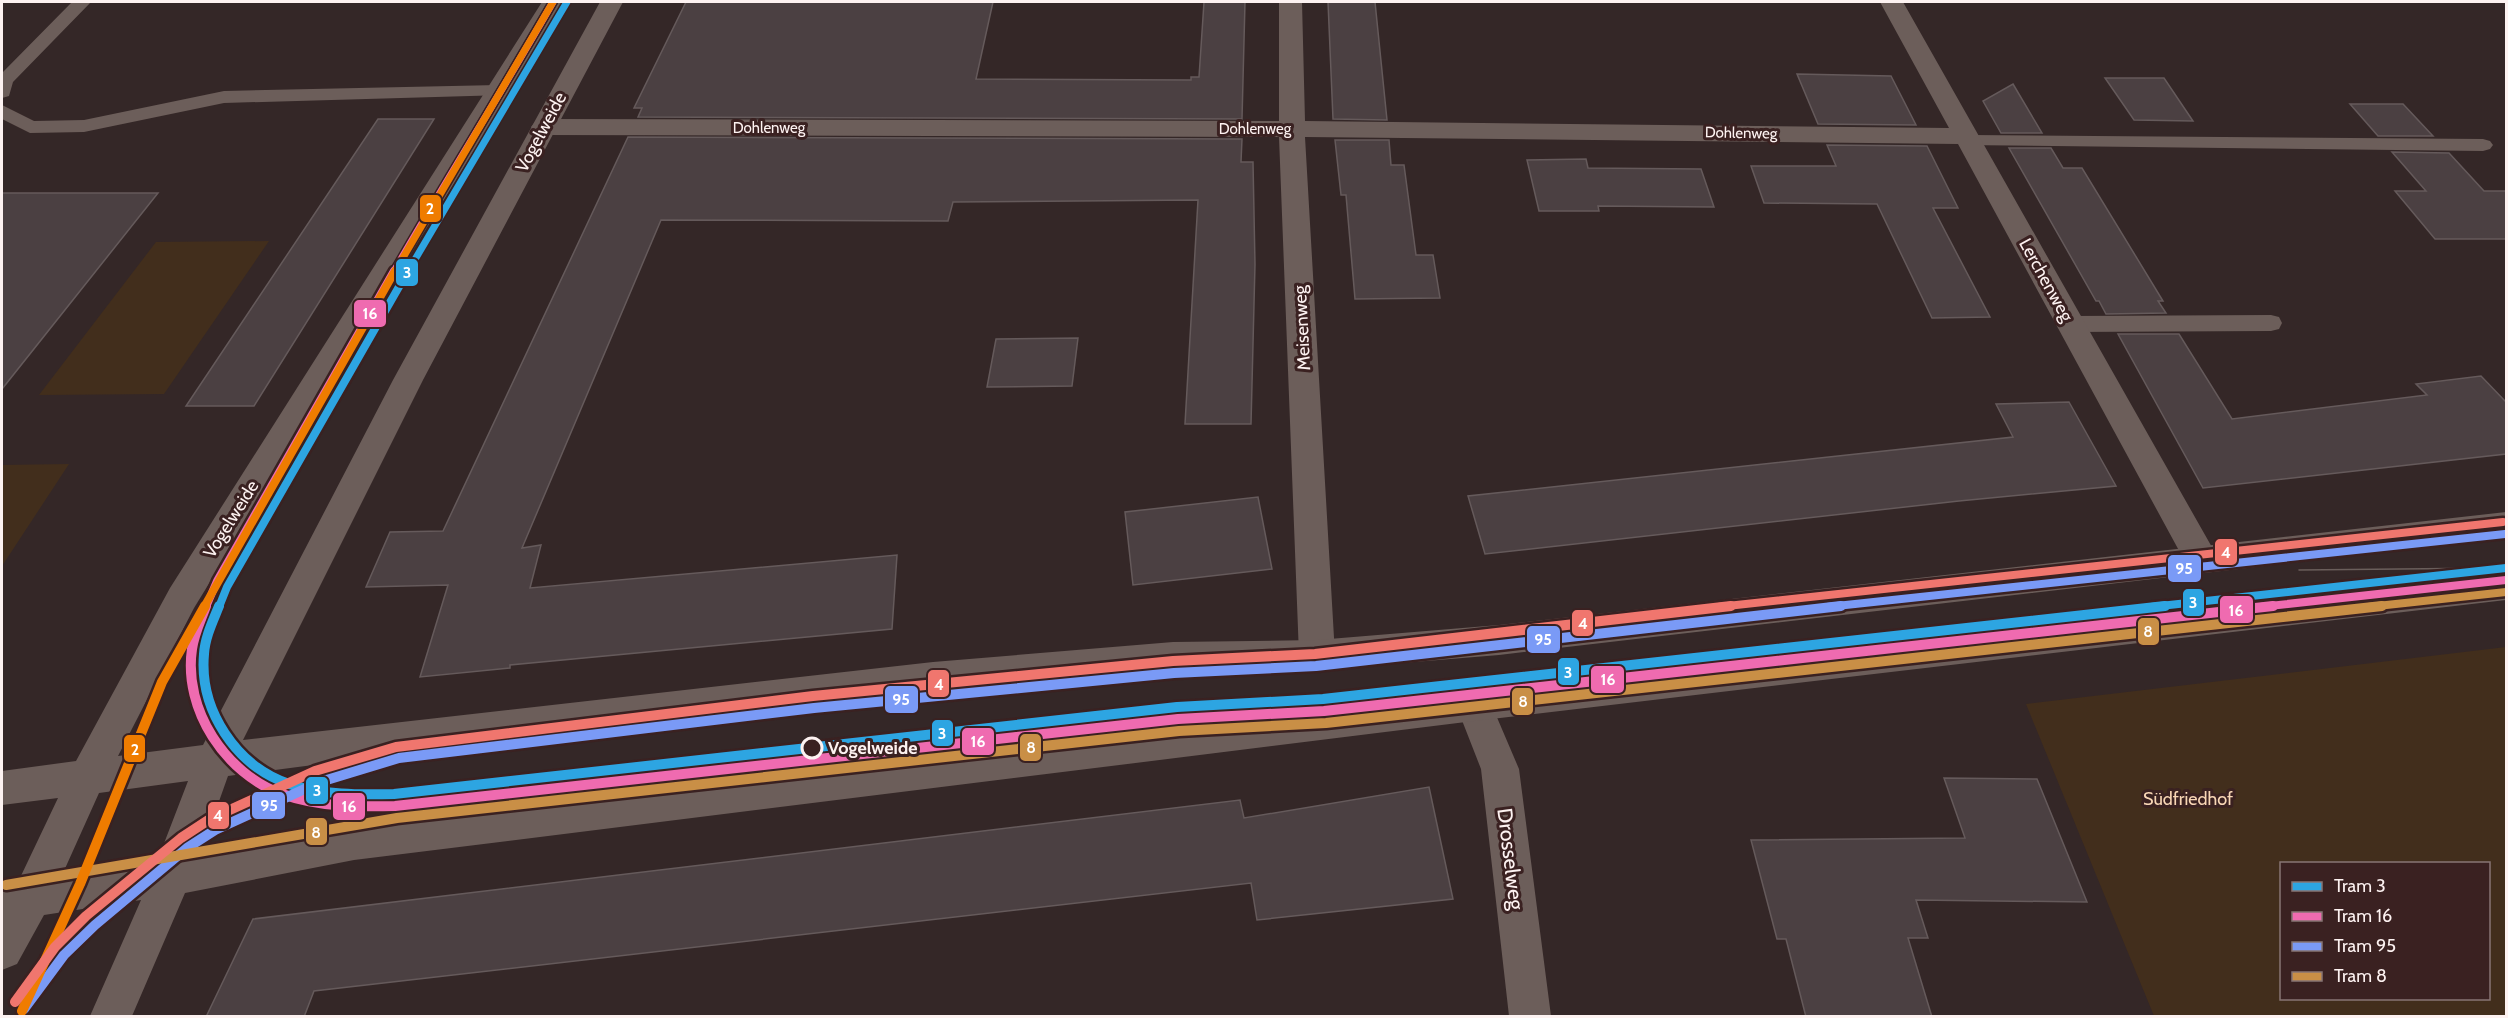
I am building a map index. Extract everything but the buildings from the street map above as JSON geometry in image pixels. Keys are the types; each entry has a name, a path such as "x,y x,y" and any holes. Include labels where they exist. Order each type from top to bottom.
{"street":[{"name":"Vogelweide","path":"2,950 16,900 87,778 188,589 553,2"},
{"name":"Vogelweide","path":"111,1017 172,876 214,762 294,598 610,2"},
{"name":"Meisenweg","path":"1290,2 1293,129 1317,655"},
{"name":"Lerchenweg","path":"1892,2 2201,559"},
{"name":"Dohlenweg","path":"544,127 1293,129 1968,138"},
{"path":"2,788 411,736 933,678 1173,657 1317,655 1499,640 2506,525"},
{"path":"16,900 172,876 354,842 1474,705 2506,586"},
{"name":"Drosselweg","path":"1474,705 1500,769 1530,1017"}],"lane":[{"path":"2,92 4,81 82,2"},
{"path":"2,111 30,127 84,126 225,97 360,92 498,91"},
{"path":"1968,138 2484,145"},
{"path":"2070,324 2271,323"}],"green space":[{"path":"269,241 164,394 39,395 156,242"},
{"path":"69,464 2,566 2,465"},
{"name":"Südfriedhof","path":"2506,647 2506,1016 2154,1016 2026,704"}],"tram line":[{"name":"16","path":"553,2 493,108 455,165 217,581 199,624 192,650 192,666 201,713 215,742 233,764 255,781 280,793 336,806 395,806 1178,719 1324,711 2506,580"},
{"name":"3","path":"567,2 503,114 465,171 227,587 210,627 204,652 204,674 213,710 226,736 243,757 264,772 287,783 340,794 394,794 1177,707 1323,699 2506,568"},
{"name":"95","path":"24,1009 64,955 95,925 187,848 215,830 320,782 399,758 814,708 1174,673 1316,666 1783,612 2505,534"},
{"path":"2299,570 2500,568"},
{"name":"8","path":"6,885 397,818 1179,731 1326,723 2506,592"}],"transit line":[{"name":"2","path":"22,1011 80,884 162,682 455,165 493,108 553,2"},
{"name":"4","path":"15,1002 55,947 86,916 181,838 210,819 315,771 396,747 813,696 1173,661 1315,654 1781,600 2503,522"}],"place":[{"name":"Vogelweide","path":"812,748"}]}
